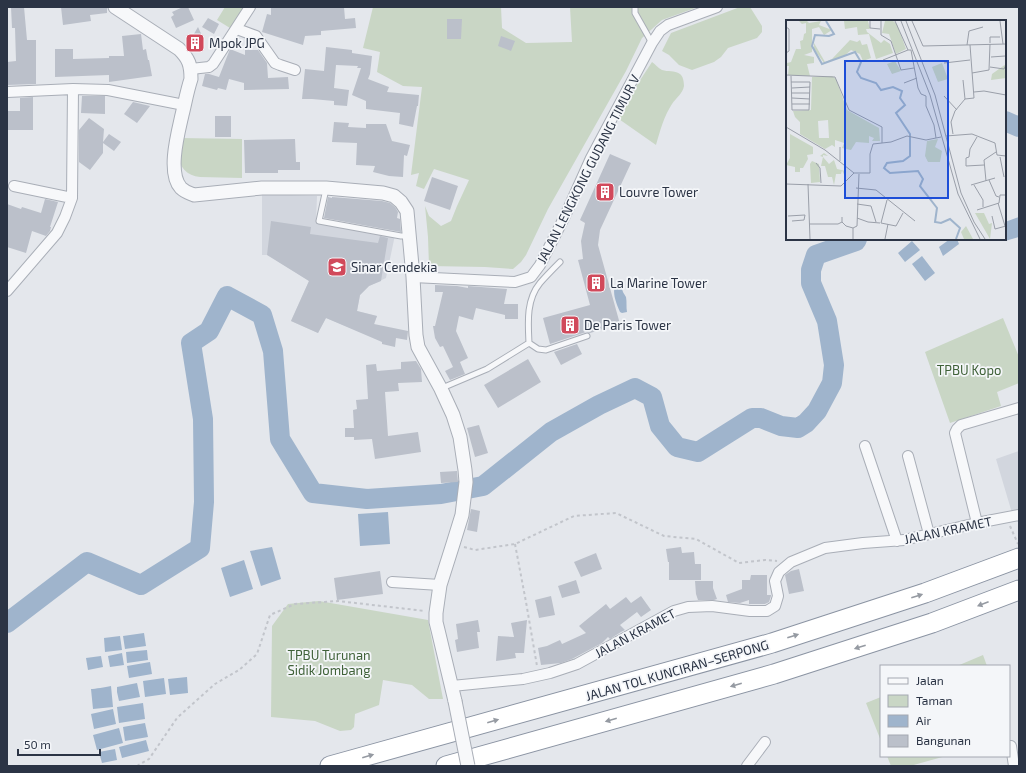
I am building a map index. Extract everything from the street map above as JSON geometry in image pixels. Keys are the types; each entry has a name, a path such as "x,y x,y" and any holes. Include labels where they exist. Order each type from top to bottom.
{"highway":[{"name":"JALAN TOL KUNCIRAN–SERPONG","path":"330,766 772,643 925,593 1019,558"},
{"path":"446,766 774,674 932,623 1019,590"}],"street":[{"path":"115,7 179,49 185,55 189,63 191,70 190,79 175,146 174,164 176,178 180,187 186,193 194,195 262,188 326,188 383,193 394,196 401,202 407,211 418,347 441,388 453,415 464,457 466,482 462,515 440,585 436,613 437,626 452,686 468,766"},
{"path":"191,70 209,67 214,64 250,7"},
{"name":"JALAN LENGKONG GUDANG TIMUR V","path":"413,277 515,282 531,277 540,265 565,216 591,158 652,43 660,31 668,25 717,7"},
{"path":"237,29 256,36 275,62 294,70"},
{"path":"7,92 73,89 108,90 184,105"},
{"path":"7,290 57,233 72,198 73,89"},
{"path":"14,186 72,198"},
{"path":"977,523 955,433 956,430 961,425 1019,408"},
{"path":"865,446 897,541"},
{"path":"908,456 929,534"},
{"name":"JALAN KRAMET","path":"452,686 523,679 550,673 577,664 674,611 688,607 712,606 750,611 767,610 775,606 778,596 775,581 779,572 791,562 825,548 863,543 897,541 1019,515"},
{"path":"392,582 440,585"},
{"path":"747,766 765,742"},
{"path":"1011,746 1014,766"}],"lane":[{"path":"636,7 636,13 652,43"},
{"path":"326,188 319,221 401,236 410,236"},
{"path":"529,343 528,313 532,298 539,284 560,262"},
{"path":"529,343 538,349 546,350 587,336"},
{"path":"441,388 487,369 529,343"}],"path":[{"path":"453,544 475,550 515,544 574,516 616,513 664,536 696,538 739,563 765,560 791,562"},
{"path":"1014,534 1019,547"},
{"path":"515,544 538,676"},
{"path":"137,766 149,759 177,718 215,684 239,670 257,654 270,614 295,604 338,601 436,613"}],"shaded area":[{"name":"Sinar Cendekia","path":"262,194 317,196 316,222 395,235 386,278 369,286 360,295 357,311 377,316 370,336 326,318 318,333 291,321 309,281 268,255 262,255"},
{"path":"1019,451 1019,512 1012,513 996,459"}],"green space":[{"path":"225,7 244,7 230,28 217,20"},
{"path":"373,7 501,7 502,28 526,43 572,42 570,7 698,7 662,20 642,38 626,71 548,209 526,255 513,269 429,266 425,206 429,216 441,226 451,221 469,180 434,169 424,189 416,186 419,173 411,175 422,87 403,86 377,72 380,52 363,48"},
{"path":"740,7 750,7 762,26 762,32 757,38 728,48 721,57 714,62 692,70 679,65 669,55 662,51 671,33"},
{"path":"652,62 662,70 680,74 683,78 684,84 682,91 672,104 662,124 656,145 616,117"},
{"path":"180,138 242,139 242,178 200,177 191,175 184,170 180,163 178,152"},
{"name":"TPBU Kopo","path":"1003,318 1019,357 1019,383 997,392 1001,406 950,423 925,352"},
{"name":"TPBU Turunan Sidik Jombang","path":"319,601 428,620 443,699 429,699 412,685 383,680 379,705 355,714 354,727 351,730 340,731 315,721 271,717 272,626 288,604"},
{"path":"983,655 987,665 959,665"},
{"path":"880,697 880,738 866,703"},
{"path":"887,757 942,757 910,766 891,766"}],"water":[{"path":"1019,217 1019,237 1005,241 1006,222"},
{"path":"949,240 957,240 959,244 943,256 939,247"},
{"path":"912,241 920,250 905,262 898,253"},
{"path":"922,256 935,273 925,281 912,264"},
{"path":"619,284 622,287 626,297 627,312 622,313 620,312 615,299 614,292 615,286"},
{"path":"388,512 390,544 360,546 358,514"},
{"path":"272,547 281,579 261,586 250,551"},
{"path":"244,560 253,589 230,597 221,568"},
{"path":"144,633 146,646 125,649 123,636"},
{"path":"120,636 122,650 105,652 104,638"},
{"path":"147,650 148,660 127,663 126,652"},
{"path":"122,653 124,665 110,667 108,656"},
{"path":"101,656 103,667 88,670 86,658"},
{"path":"150,662 152,674 129,678 127,666"},
{"path":"187,677 188,693 170,695 168,679"},
{"path":"164,678 166,694 145,697 143,681"},
{"path":"137,683 140,697 119,701 117,687"},
{"path":"111,686 113,707 93,709 91,689"},
{"path":"143,703 145,719 119,723 117,707"},
{"path":"113,709 116,724 94,729 91,714"},
{"path":"145,723 148,737 125,741 123,727"},
{"path":"119,728 123,743 97,750 93,735"},
{"path":"146,740 149,751 122,758 119,747"},
{"path":"115,749 117,760 102,763 99,752"}],"building":[{"path":"11,7 24,7 27,40 36,40 36,84 7,85 7,62 16,61 15,28 12,28"},
{"path":"61,7 107,7 107,13 90,15 91,21 63,25"},
{"path":"183,7 188,7 194,20 176,28 171,17 174,15 172,12"},
{"path":"271,7 344,7 345,19 355,18 356,28 321,31 321,35 305,36 303,45 262,32 267,14 271,15"},
{"path":"208,18 219,24 214,34 202,27"},
{"path":"447,19 462,19 461,39 447,39"},
{"path":"198,27 204,40 199,50 188,44"},
{"path":"141,34 143,50 146,49 152,76 109,82 109,75 55,77 55,49 73,49 73,59 124,56 122,36"},
{"path":"501,36 515,41 511,51 498,46"},
{"path":"326,47 352,50 352,53 372,56 368,79 389,87 387,92 419,95 413,127 399,124 400,113 366,109 366,101 352,95 361,68 357,68 358,66 336,65 334,88 349,90 347,106 334,105 334,101 302,99 305,69 324,71"},
{"path":"230,49 245,55 245,50 258,50 267,63 268,78 288,77 289,89 244,90 244,83 229,79 226,90 218,88 217,90 202,86 205,74 219,77"},
{"path":"82,96 105,96 105,114 81,113"},
{"path":"33,97 33,130 7,130 7,111 20,111 20,98"},
{"path":"133,102 150,106 137,123 124,114"},
{"path":"215,116 231,116 231,137 215,137"},
{"path":"89,118 104,129 103,142 109,134 121,142 114,151 103,143 103,153 90,170 79,162 79,130"},
{"path":"334,122 349,123 348,127 366,128 366,124 386,124 392,141 410,145 407,156 404,155 403,177 389,176 373,172 375,166 356,165 357,143 332,142"},
{"path":"295,139 296,162 300,162 300,170 278,170 278,173 245,173 244,140"},
{"path":"610,154 631,163 600,230 598,245 620,324 590,333 586,332 550,344 543,318 590,305 578,260 583,259 581,241 585,223 580,220"},
{"path":"432,177 458,186 450,210 424,201"},
{"path":"328,197 382,201 390,203 398,212 397,218 400,219 401,232 324,218"},
{"path":"45,199 58,202 50,231 46,236 32,231 26,253 7,247 7,204 21,209 22,207 41,213"},
{"name":"Sinar Cendekia","path":"271,221 311,227 310,234 378,243 380,236 388,238 381,281 369,286 360,295 357,311 377,316 374,324 408,331 407,340 396,338 395,347 382,344 382,342 326,318 318,333 291,321 309,281 267,255"},
{"path":"435,285 507,289 504,304 518,304 518,319 505,319 505,315 476,308 473,320 459,316 456,331 468,358 460,362 465,374 450,380 445,371 453,367 443,346 440,347 435,338 433,326 435,326 443,292 435,292"},
{"path":"577,344 582,354 561,365 554,352"},
{"path":"528,359 541,382 498,408 484,385"},
{"path":"416,361 421,369 422,382 398,383 399,391 385,392 388,436 418,432 421,452 375,459 372,439 354,440 354,437 345,437 345,428 354,428 353,410 357,409 356,400 368,399 366,365 376,364 377,371 401,369 401,362"},
{"path":"479,425 488,453 475,457 467,428"},
{"path":"457,471 458,482 441,483 440,472"},
{"path":"471,509 480,511 477,532 467,530"},
{"path":"681,547 682,553 694,552 695,564 701,564 701,580 669,580 669,562 666,549"},
{"path":"596,553 602,569 581,577 574,562"},
{"path":"799,569 804,591 789,594 785,575 791,571"},
{"path":"380,571 383,594 337,600 334,578"},
{"path":"751,575 767,575 767,595 771,595 769,602 765,604 749,604 749,600 740,603 728,602 726,595 742,589 742,580 750,580"},
{"path":"576,580 580,593 562,598 558,586"},
{"path":"695,581 713,581 713,588 717,599 698,600"},
{"path":"551,596 555,615 539,618 535,600"},
{"path":"641,596 651,610 641,617 637,612 620,625 625,630 610,639 608,637 602,643 572,659 561,663 541,665 538,648 560,640 562,644 586,633 579,626 606,604 610,609 626,597 631,603"},
{"path":"478,620 480,632 477,632 479,648 457,652 455,640 458,639 456,624"},
{"path":"527,620 524,653 515,653 516,658 496,661 498,636 514,637 511,623"}],"waterway":[{"path":"1006,121 1019,127"},
{"path":"7,623 87,562 141,585 200,548 204,502 203,419 191,343 209,331 227,296 262,315 273,351 280,439 313,493 367,499 441,494 483,486 551,432 599,405 635,388 652,397 660,426 677,447 698,452 752,418 761,418 781,426 798,428 806,423 817,411 832,383 834,365 827,321 811,283 811,270 816,255 856,240"}],"place":[{"name":"Mpok JPG","path":"195,43"},
{"name":"Louvre Tower","path":"605,192"},
{"name":"Sinar Cendekia","path":"337,267"},
{"name":"La Marine Tower","path":"596,283"},
{"name":"De Paris Tower","path":"570,325"}]}
